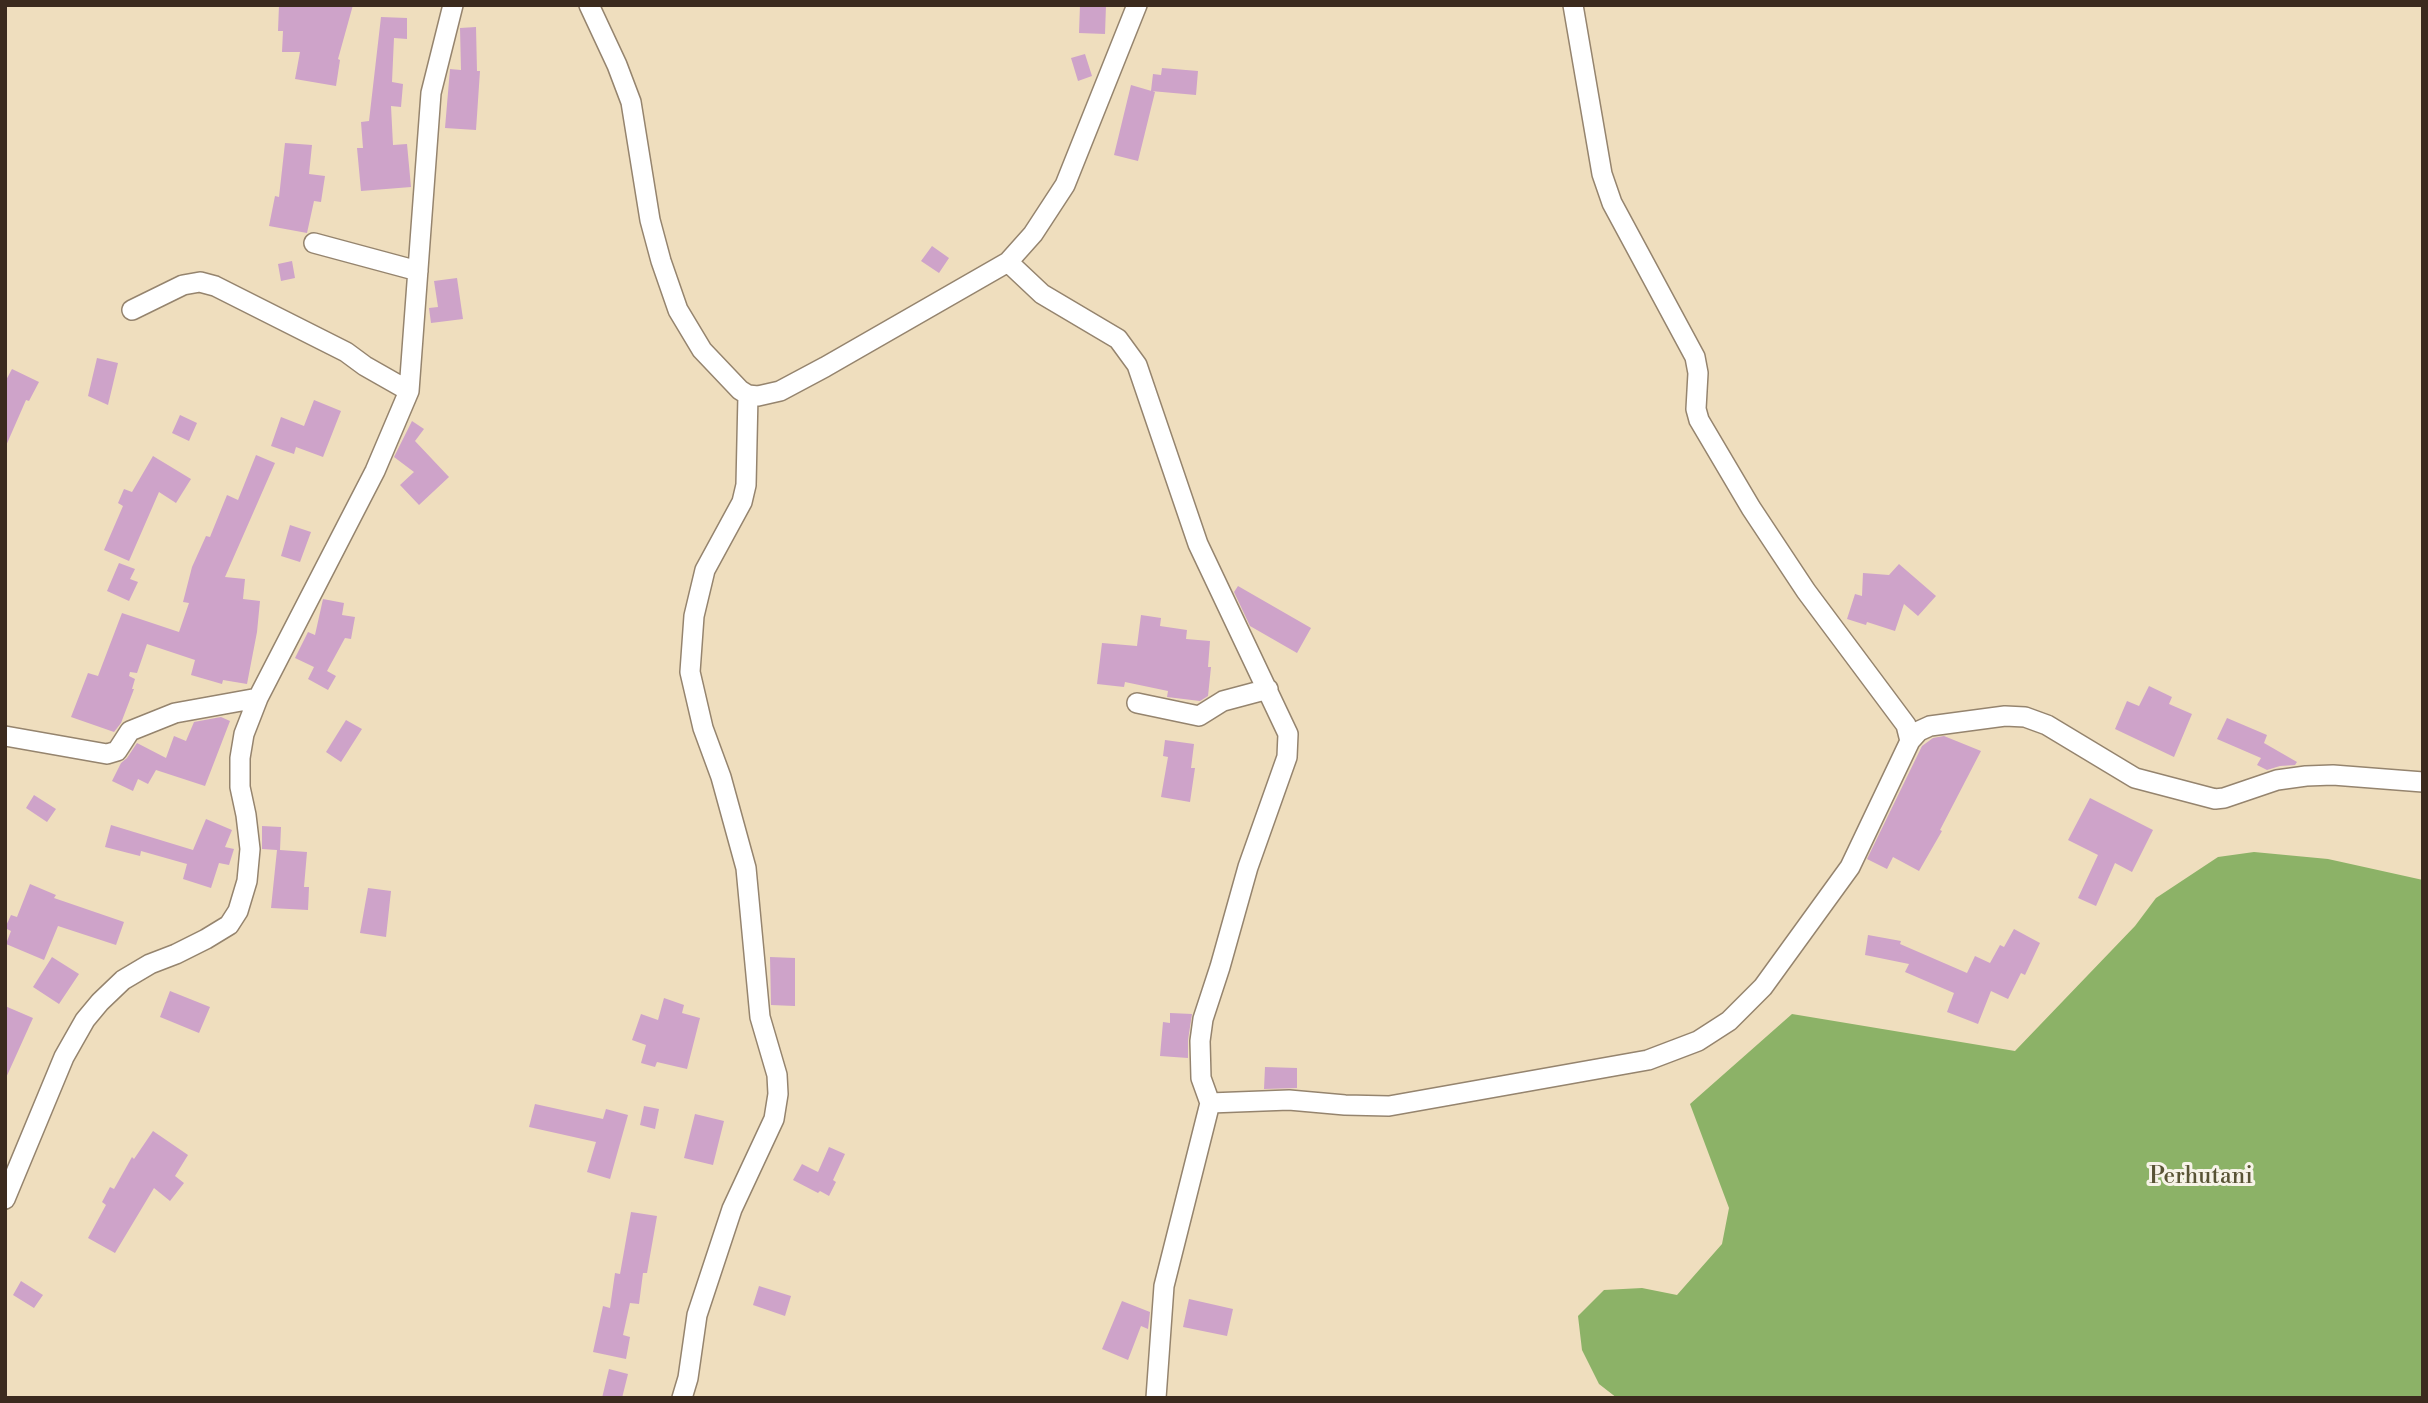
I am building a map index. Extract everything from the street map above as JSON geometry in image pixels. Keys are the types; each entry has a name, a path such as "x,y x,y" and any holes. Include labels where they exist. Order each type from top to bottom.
{"street":[{"path":"5,1199 64,1057 85,1020 123,980 150,964 206,939 229,925 238,911 247,881 250,849 240,787 240,758 244,734 258,698 375,471 409,391 431,93 453,5"},
{"path":"589,5 631,102 650,220 678,310 702,350 748,395 769,395 780,391 1008,262 1032,234 1065,185 1137,5"},
{"path":"1573,5 1602,174 1612,203 1695,357 1698,373 1696,409 1699,420 1751,508 1806,591 1906,725 1910,741"},
{"path":"314,243 418,271"},
{"path":"1008,262 1042,294 1118,339 1137,365 1198,544 1288,734 1287,757 1248,867 1203,1019 1200,1041 1201,1078 1210,1103 1164,1286 1157,1398"},
{"path":"132,310 183,285 200,282 215,286 346,352 409,391"},
{"path":"682,1398 688,1378 697,1315 732,1209 774,1119 778,1094 777,1075 760,1017 746,868 721,777 703,727 691,673 694,616 705,570 742,502 746,485 748,395"},
{"path":"1137,703 1199,716 1223,701 1268,689"},
{"path":"5,736 107,754 117,751 130,731 175,713 258,698"},
{"path":"1210,1103 1289,1100 1389,1106 1648,1060 1698,1041 1729,1021 1763,987 1850,867 1910,741 1919,731 1930,726 2005,716 2025,717 2047,725 2135,778 2215,799 2224,799 2277,780 2306,776 2333,775 2423,782"}],"green space":[{"name":"Perhutani","path":"2254,852 2328,859 2423,880 2423,1398 1617,1398 1599,1384 1582,1350 1578,1316 1604,1290 1642,1288 1677,1295 1722,1244 1729,1208 1690,1104 1792,1014 2015,1051 2135,926 2156,898 2218,857"}],"building":[{"path":"279,5 353,5 338,59 336,86 295,79 300,52 282,52 283,31 278,31"},
{"path":"1080,5 1106,5 1105,34 1079,33"},
{"path":"381,17 407,18 407,39 394,38 392,82 403,84 401,107 391,106 393,145 407,144 411,187 361,191 357,148 363,148 361,122 369,121"},
{"path":"476,27 477,71 480,71 476,130 445,128 450,69 461,70 460,28"},
{"path":"1085,54 1092,76 1078,81 1071,58"},
{"path":"1162,68 1198,71 1196,95 1151,91 1153,74 1161,75"},
{"path":"1131,85 1155,92 1138,161 1114,155"},
{"path":"285,143 312,145 309,174 325,176 321,202 314,201 307,233 269,226 275,196 279,197"},
{"path":"932,246 949,258 939,273 921,261"},
{"path":"292,261 295,278 281,281 278,264"},
{"path":"457,278 463,319 431,323 429,308 438,307 434,281"},
{"path":"97,358 118,363 108,405 88,396"},
{"path":"12,369 39,382 29,401 26,400 5,448 5,382"},
{"path":"314,400 341,411 323,457 296,447 294,454 271,446 281,417 304,426"},
{"path":"180,415 197,423 189,441 172,433"},
{"path":"412,421 424,429 415,441 449,477 419,505 400,485 414,472 394,457"},
{"path":"256,455 275,463 225,577 245,579 243,599 260,601 247,684 223,680 222,684 191,675 195,660 147,644 137,673 130,672 129,676 135,679 134,689 121,723 114,732 71,717 88,673 98,676 122,613 179,632 189,603 183,602 192,567 206,536 210,537 227,495 238,500"},
{"path":"153,456 191,479 176,503 159,492 129,561 104,550 123,506 118,503 124,489 132,492"},
{"path":"290,525 311,532 300,562 281,556"},
{"path":"119,563 135,569 130,579 138,582 129,601 107,591"},
{"path":"1899,564 1936,596 1918,616 1904,604 1895,631 1847,619 1855,594 1862,596 1863,573 1889,575"},
{"path":"1238,586 1311,628 1297,653 1250,626 1234,592"},
{"path":"323,599 344,603 342,615 355,617 351,639 345,638 327,671 336,676 328,690 308,679 314,667 295,658 308,632 315,635"},
{"path":"1141,615 1161,618 1160,626 1187,630 1186,639 1210,641 1208,696 1200,701 1167,697 1168,691 1125,682 1124,687 1097,684 1102,643 1137,646"},
{"path":"2149,686 2172,697 2169,704 2192,714 2174,757 2115,729 2127,701 2139,706"},
{"path":"221,717 230,721 205,786 156,770 148,784 138,779 133,791 112,781 121,763 137,743 166,758 174,736 186,741 194,722"},
{"path":"2227,718 2267,735 2264,743 2297,762 2295,765 2267,770 2257,765 2261,758 2217,739"},
{"path":"346,720 362,729 341,762 326,752"},
{"path":"1944,736 1981,751 1919,871 1893,857 1887,869 1867,859 1922,746 1933,738"},
{"path":"1165,740 1194,744 1191,768 1195,768 1190,802 1161,797 1168,757 1163,756"},
{"path":"34,795 56,809 47,822 26,808"},
{"path":"2090,798 2153,830 2132,872 2115,863 2096,906 2078,898 2098,855 2068,840"},
{"path":"206,819 232,830 225,847 234,849 229,865 219,863 211,888 183,879 187,864 141,851 140,856 105,847 111,825 193,850"},
{"path":"262,826 281,827 280,850 307,852 304,887 309,887 308,910 271,908 277,850 262,849"},
{"path":"30,884 56,895 54,898 124,922 116,945 58,926 44,960 6,944 11,931 5,928 11,915 17,917"},
{"path":"368,888 391,891 386,937 360,933"},
{"path":"2014,929 2040,943 2025,975 2021,973 2008,999 1991,991 1978,1024 1947,1012 1954,993 1905,972 1909,964 1865,955 1868,935 1901,941 1900,944 1967,973 1975,956 1990,963 2000,945 2004,947"},
{"path":"52,957 79,974 59,1004 33,987"},
{"path":"770,957 795,958 795,1006 771,1005"},
{"path":"170,991 210,1007 199,1033 160,1017"},
{"path":"664,998 684,1005 682,1013 700,1018 687,1069 657,1062 655,1067 641,1063 646,1045 632,1040 641,1014 658,1020"},
{"path":"5,1006 33,1018 5,1080"},
{"path":"1170,1013 1192,1014 1188,1058 1160,1056 1163,1022 1170,1023"},
{"path":"1265,1067 1297,1068 1297,1088 1264,1089"},
{"path":"535,1104 603,1119 606,1109 628,1115 610,1179 587,1172 596,1142 529,1127"},
{"path":"644,1106 659,1109 655,1129 640,1125"},
{"path":"695,1114 724,1121 713,1165 684,1158"},
{"path":"153,1131 188,1155 175,1176 184,1183 170,1201 154,1188 115,1253 88,1238 106,1205 102,1202 110,1187 114,1189 132,1157 134,1159"},
{"path":"829,1147 845,1154 829,1196 793,1180 802,1164 818,1172"},
{"path":"631,1212 657,1216 647,1273 643,1273 639,1304 630,1303 623,1335 630,1337 626,1359 593,1352 603,1306 610,1308 615,1273 620,1274"},
{"path":"21,1281 43,1295 34,1308 13,1295"},
{"path":"759,1286 791,1296 785,1316 753,1305"},
{"path":"1189,1299 1233,1309 1227,1336 1183,1327"},
{"path":"1122,1301 1150,1312 1148,1329 1141,1326 1128,1360 1102,1349"},
{"path":"609,1369 628,1374 622,1398 602,1398"}]}
